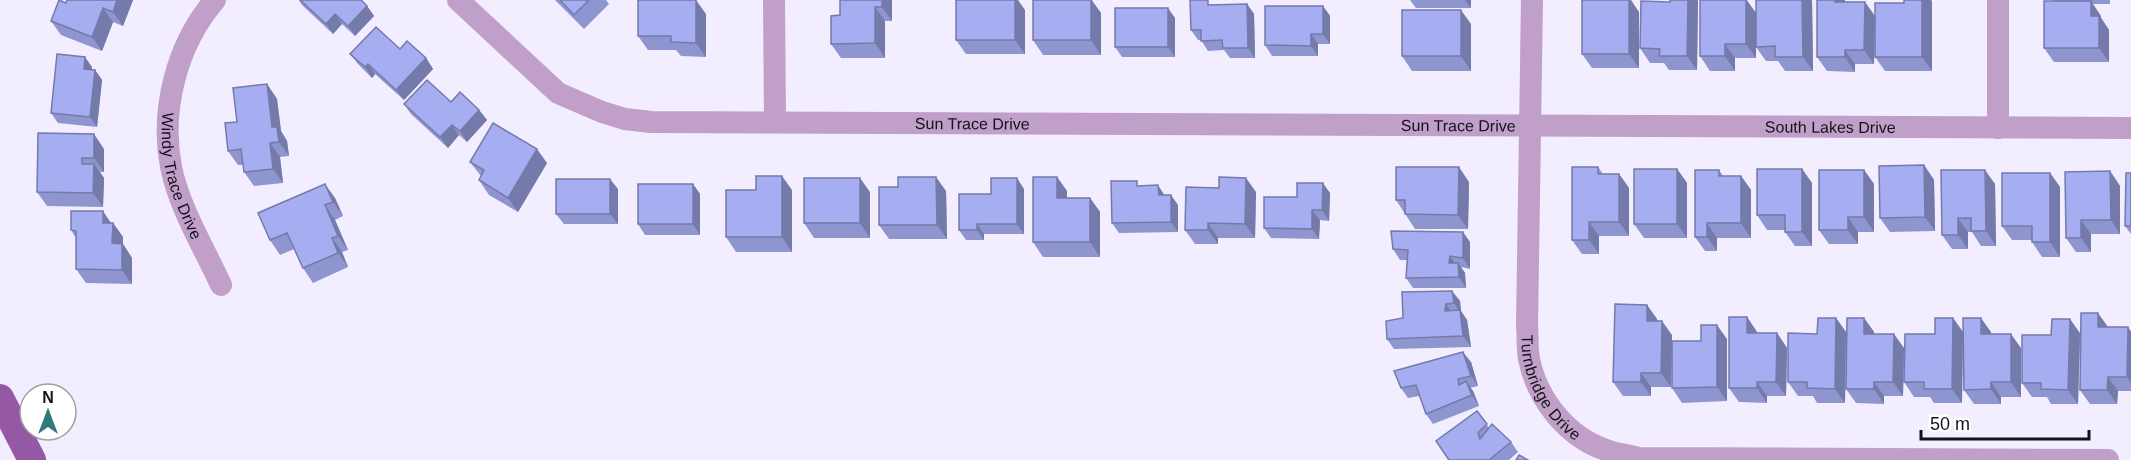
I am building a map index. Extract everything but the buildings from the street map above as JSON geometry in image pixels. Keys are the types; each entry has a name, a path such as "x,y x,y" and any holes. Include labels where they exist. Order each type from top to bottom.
{"main road":[{"path":"0,398 32,460"}],"street":[{"name":"Windy Trace Drive","path":"215,0 190,37 177,70 171,100 168,137 171,168 179,195 221,285"},
{"name":"Sun Trace Drive","path":"458,0 558,93 625,119 651,122 1530,125"},
{"path":"774,0 775,122"},
{"name":"Turnbridge Drive","path":"1532,0 1527,326 1529,358 1538,387 1555,414 1579,437 1605,450 1638,458 2108,460"},
{"path":"1998,0 1998,128"},
{"name":"South Lakes Drive","path":"1530,125 2131,128"}]}
